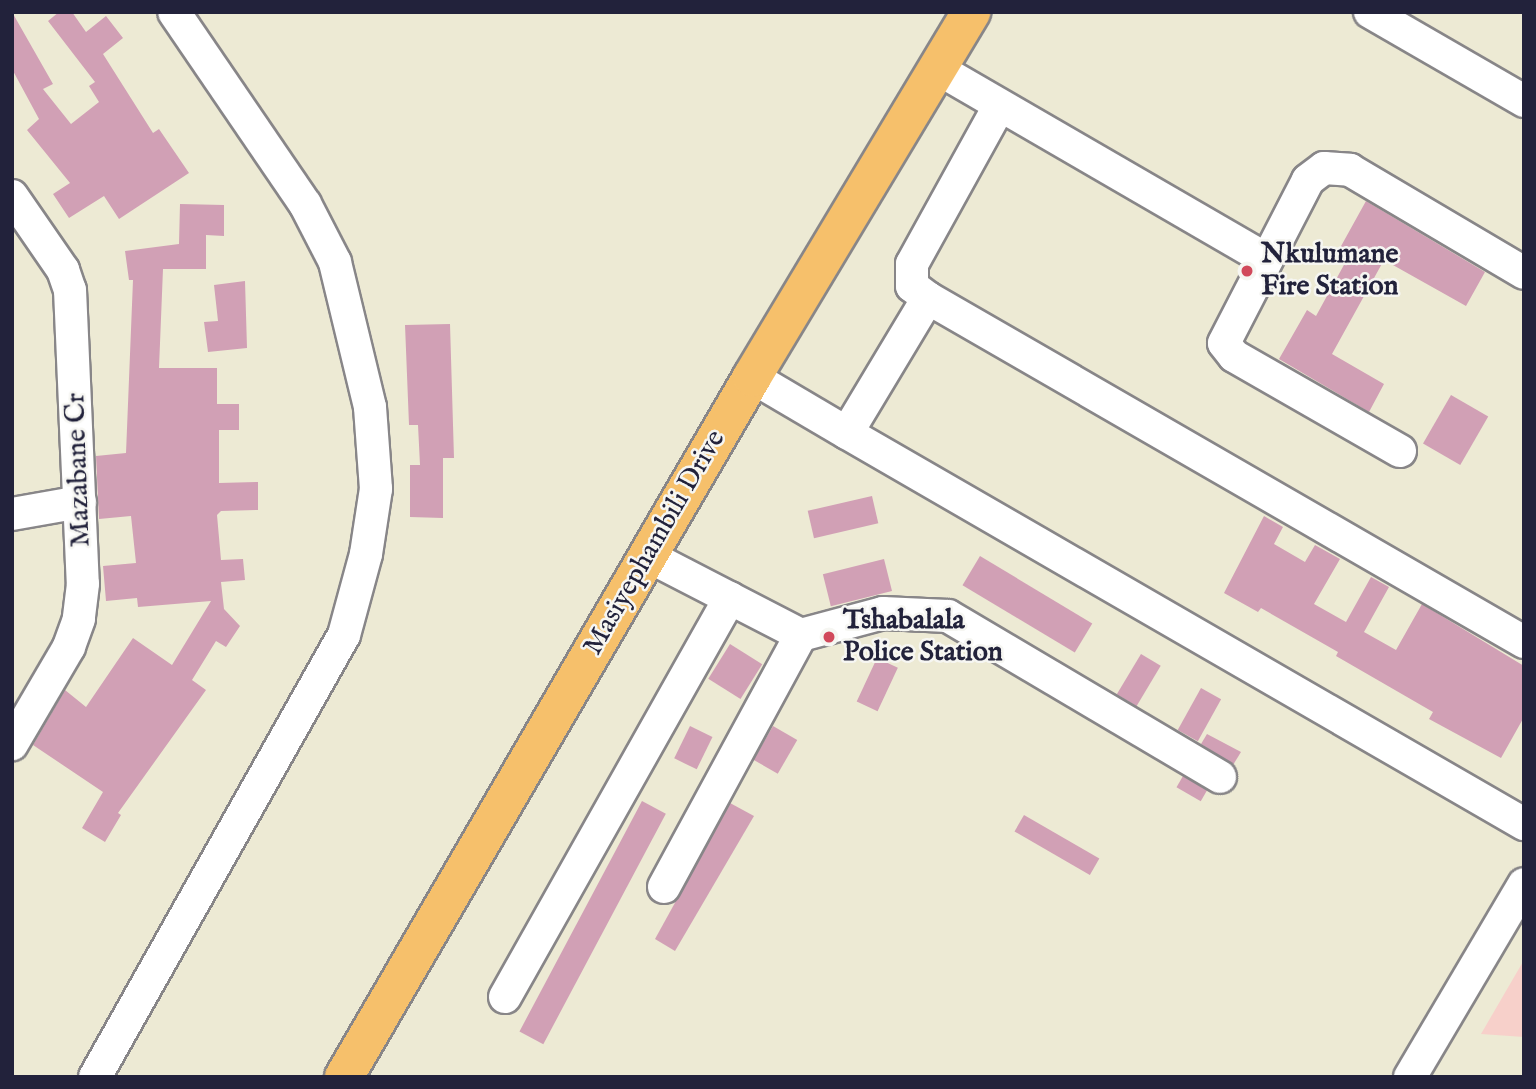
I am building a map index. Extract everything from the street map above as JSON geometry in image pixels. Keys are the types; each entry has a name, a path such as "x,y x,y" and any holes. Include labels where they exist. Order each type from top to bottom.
{"main road":[{"name":"Masiyephambili Drive","path":"345,1077 752,377 971,12"}],"street":[{"path":"95,1077 344,635 366,554 376,489 370,407 335,262 305,204 174,12"},
{"path":"1370,12 1524,101"},
{"path":"938,69 998,108 1266,259"},
{"path":"998,108 912,264 912,286 928,298 1524,642"},
{"path":"1400,452 1228,350 1227,332 1308,180 1324,168 1350,170 1524,273"},
{"name":"Mazabane Cr","path":"12,744 54,674 79,619 83,584 70,290 62,270 16,209"},
{"path":"847,433 928,298"},
{"path":"752,377 1524,824"},
{"path":"12,514 80,502"},
{"path":"648,556 801,635 883,613 948,616 1220,777"},
{"path":"505,997 730,598"},
{"path":"664,887 801,635"},
{"path":"1410,1077 1524,884"}],"shaded area":[{"path":"1524,960 1524,1037 1481,1034"}],"building":[{"path":"12,12 53,84 43,89 71,124 99,102 89,86 95,82 48,21 59,12 72,12 86,32 106,16 123,38 103,54 153,133 159,129 189,173 119,219 104,196 69,218 53,194 70,183 27,130 39,119 12,69"},
{"path":"1366,201 1485,272 1466,306 1384,260 1332,354 1384,384 1369,412 1279,359 1307,310 1316,316 1345,263 1335,257"},
{"path":"180,204 224,205 224,236 206,235 206,269 163,269 159,368 217,368 217,404 239,404 239,430 219,430 219,483 258,482 258,510 221,511 217,515 221,560 243,559 245,580 221,582 224,609 240,626 226,647 216,641 192,680 206,690 118,813 121,815 105,842 82,828 103,792 33,745 65,690 86,707 133,638 172,665 211,601 138,607 137,598 106,601 103,566 136,563 131,516 99,519 96,456 126,453 133,280 129,280 125,251 179,244"},
{"path":"245,281 247,348 208,352 204,322 218,321 214,285"},
{"path":"450,324 454,458 443,458 443,518 410,517 410,465 420,465 418,425 409,425 405,325"},
{"path":"1451,395 1488,416 1460,465 1423,443"},
{"path":"872,496 878,523 814,538 808,511"},
{"path":"1264,516 1283,527 1274,544 1305,562 1315,545 1340,559 1314,604 1346,622 1371,577 1389,587 1364,632 1396,650 1422,604 1524,666 1524,717 1501,758 1429,719 1433,712 1336,656 1338,652 1261,608 1258,612 1224,593"},
{"path":"980,556 1092,623 1075,653 962,585"},
{"path":"884,559 892,591 831,606 823,574"},
{"path":"730,644 762,664 740,699 708,679"},
{"path":"1141,654 1161,666 1137,706 1117,694"},
{"path":"877,658 898,668 878,711 857,702"},
{"path":"1201,688 1221,699 1198,741 1178,730"},
{"path":"690,726 712,737 697,769 674,758"},
{"path":"773,726 797,740 778,774 754,760"},
{"path":"1207,734 1241,752 1233,765 1201,744"},
{"path":"1183,776 1207,790 1201,801 1176,787"},
{"path":"642,801 666,814 543,1044 519,1031"},
{"path":"730,803 754,816 675,951 655,939"},
{"path":"1024,815 1099,858 1090,875 1014,831"}],"place":[{"name":"Nkulumane Fire Station","path":"1247,271"},
{"name":"Tshabalala Police Station","path":"829,637"}]}
